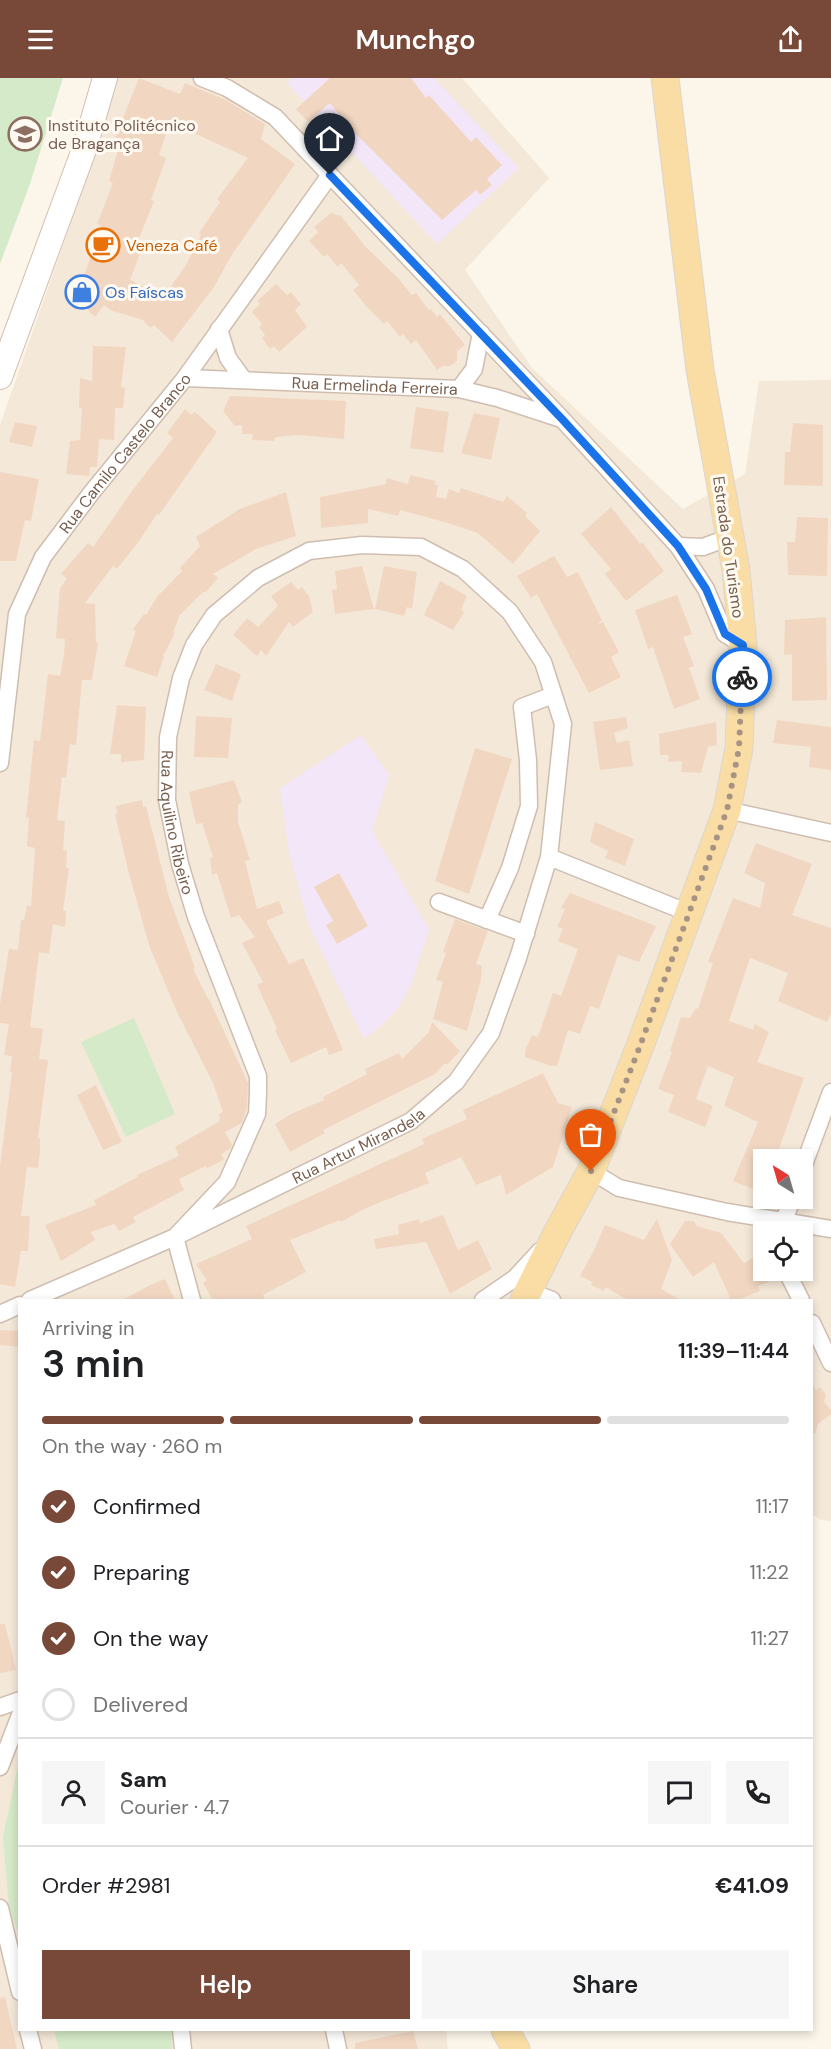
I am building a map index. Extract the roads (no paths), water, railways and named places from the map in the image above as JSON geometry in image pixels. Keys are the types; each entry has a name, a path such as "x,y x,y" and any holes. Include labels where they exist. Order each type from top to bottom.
{"main road":[{"name":"Estrada do Turismo","path":"535,1297 557,1233 591,1171 640,1046 727,810 739,748 743,645 736,570 700,370 665,78"},
{"path":"506,2031 516,2049"}],"street":[{"path":"0,377 85,147 105,78"},
{"path":"202,78 227,88 275,117 562,419 678,546 706,589 725,634 743,645"},
{"name":"Rua Camilo Castelo Branco","path":"0,763 17,614 43,557 92,492 185,378 330,175"},
{"path":"219,329 228,358 244,380"},
{"path":"459,389 474,369 481,333"},
{"name":"Rua Ermelinda Ferreira","path":"185,378 459,389 497,398 562,419"},
{"path":"678,546 703,547 730,537"},
{"name":"Rua Aquilino Ribeiro","path":"175,1237 227,1182 256,1114 258,1093 258,1077 196,917 180,864 167,800 168,737 181,678 194,645 214,615 258,578 309,550 362,545 421,547 463,568 510,612 543,662 563,724 549,857"},
{"path":"487,920 510,868 529,806 528,760 522,707 553,695"},
{"path":"727,810 831,833"},
{"path":"549,857 689,913"},
{"name":"Rua Artur Mirandela","path":"32,1299 175,1237 400,1126 420,1113 456,1082 491,1033 526,934 549,857"},
{"path":"440,902 526,934"},
{"path":"810,1149 831,1092"},
{"path":"591,1171 620,1188 758,1221"},
{"path":"813,1228 831,1229"},
{"path":"484,1299 515,1278 557,1233"},
{"path":"175,1237 192,1299"},
{"path":"792,1281 800,1299"},
{"path":"1,1312 18,1306"},
{"path":"813,1325 831,1363"},
{"path":"0,1707 18,1701"},
{"path":"0,1767 18,1720"},
{"path":"0,1908 18,1984"},
{"path":"28,2031 33,2049"},
{"path":"181,2031 183,2049"},
{"path":"334,2031 338,2049"}],"place":[{"name":"Instituto Politécnico de Bragança","path":"25,134"},
{"name":"Veneza Café","path":"103,245"},
{"name":"Os Faíscas","path":"82,292"}]}
